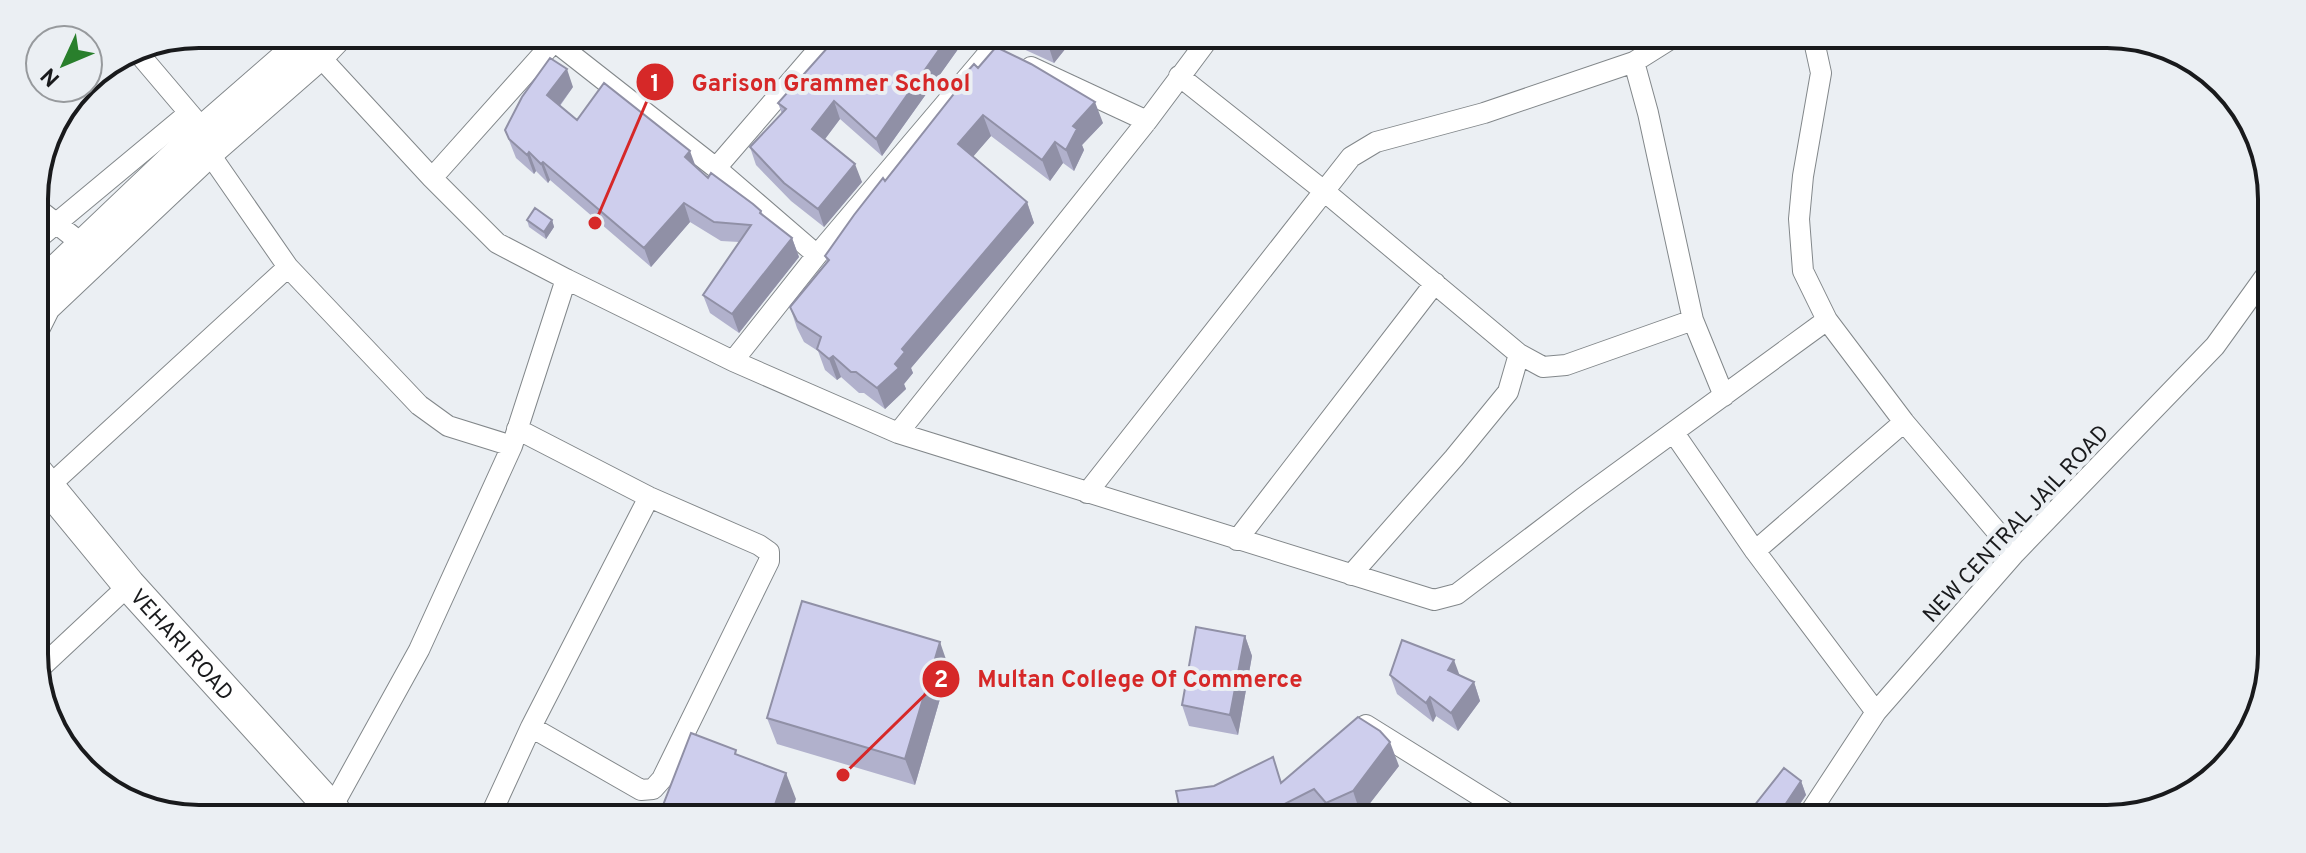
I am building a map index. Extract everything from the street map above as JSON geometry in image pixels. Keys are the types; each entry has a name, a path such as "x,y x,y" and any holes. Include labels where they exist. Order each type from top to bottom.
{"main road":[{"path":"48,305 92,252 204,136 308,48"},
{"path":"48,281 92,252"},
{"name":"VEHARI ROAD","path":"48,486 129,585 327,805"}],"street":[{"path":"317,48 432,178 497,243 566,279 733,361 898,433 1434,600 1457,594 1827,320"},
{"path":"432,178 547,48"},
{"path":"568,48 817,255"},
{"path":"716,168 820,48"},
{"path":"898,433 1147,121 1201,48"},
{"path":"1087,493 1351,157 1376,142 1484,113 1634,62 1656,48"},
{"path":"1816,48 1821,73 1803,176 1799,219 1803,271 1827,320 1904,422 2015,553"},
{"path":"733,361 817,255 1005,51 1147,121"},
{"path":"143,59 204,136 288,267 419,405 448,426 514,438 769,552 769,561 662,779 653,789 641,790 531,727"},
{"path":"1634,62 1693,320 1724,396"},
{"path":"1179,76 1324,191 1519,354 1543,367 1566,365 1693,320"},
{"path":"48,229 204,136"},
{"path":"48,217 92,252"},
{"path":"48,474 288,267"},
{"path":"334,805 419,650 514,438 566,279"},
{"path":"1237,540 1435,283"},
{"name":"NEW CENTRAL JAIL ROAD","path":"1815,805 1876,712 2015,553 2215,346 2258,286"},
{"path":"1351,575 1508,392 1519,354"},
{"path":"1755,551 1904,422"},
{"path":"1674,433 1755,551 1876,712"},
{"path":"495,805 531,727 649,497"},
{"path":"48,661 129,585"},
{"path":"1362,723 1494,805"}],"building":[{"path":"827,48 940,48 876,139 834,101 812,129 855,164 818,209 784,183 750,147 786,109 778,103"},
{"path":"998,48 1095,102 1073,126 1077,129 1066,150 1055,142 1042,160 983,115 958,144 1027,202 902,349 905,352 895,364 899,368 877,388 833,356 829,359 817,349 821,337 797,321 790,307 829,260 825,256 854,215 960,86 957,83 974,64 978,68"},
{"path":"550,58 567,69 547,95 577,120 604,83 690,151 685,157 708,178 711,173 792,238 732,314 703,295 751,225 714,222 684,203 644,248 543,162 541,164 529,152 527,155 509,139 505,130 522,97"},
{"path":"535,208 552,220 544,232 527,220"},
{"path":"802,601 940,642 905,759 767,718"},
{"path":"1196,627 1245,636 1230,715 1182,705"},
{"path":"1402,640 1454,660 1448,670 1474,682 1451,713 1430,697 1426,703 1390,675"},
{"path":"1358,717 1380,731 1390,742 1353,791 1326,803 1314,789 1283,805 1179,805 1176,791 1214,786 1273,757 1281,783"},
{"path":"691,733 786,773 775,805 663,805"},
{"path":"1784,768 1801,781 1785,805 1755,805"}],"place":[{"name":"Garison Grammer School","path":"595,223"},
{"name":"Multan College Of Commerce","path":"843,775"}]}
